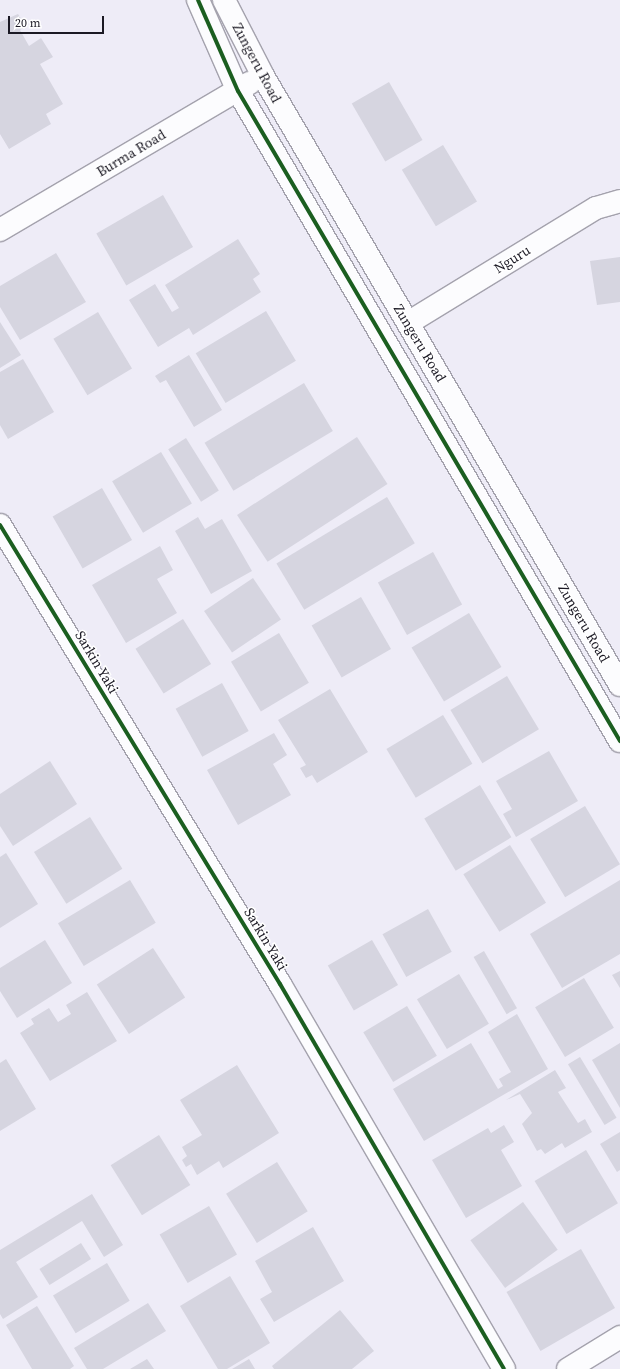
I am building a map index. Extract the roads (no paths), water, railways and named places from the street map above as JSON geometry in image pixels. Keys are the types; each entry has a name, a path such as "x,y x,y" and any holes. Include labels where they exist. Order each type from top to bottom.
{"street":[{"path":"198,0 238,90 620,741"},
{"name":"Zungeru Road","path":"224,0 263,76 620,685"},
{"name":"Burma Road","path":"0,230 263,76"},
{"name":"Nguru","path":"408,323 596,208 620,201"},
{"name":"Sarkin Yaki","path":"0,525 280,984 504,1369"},
{"path":"568,1369 620,1338"}]}
